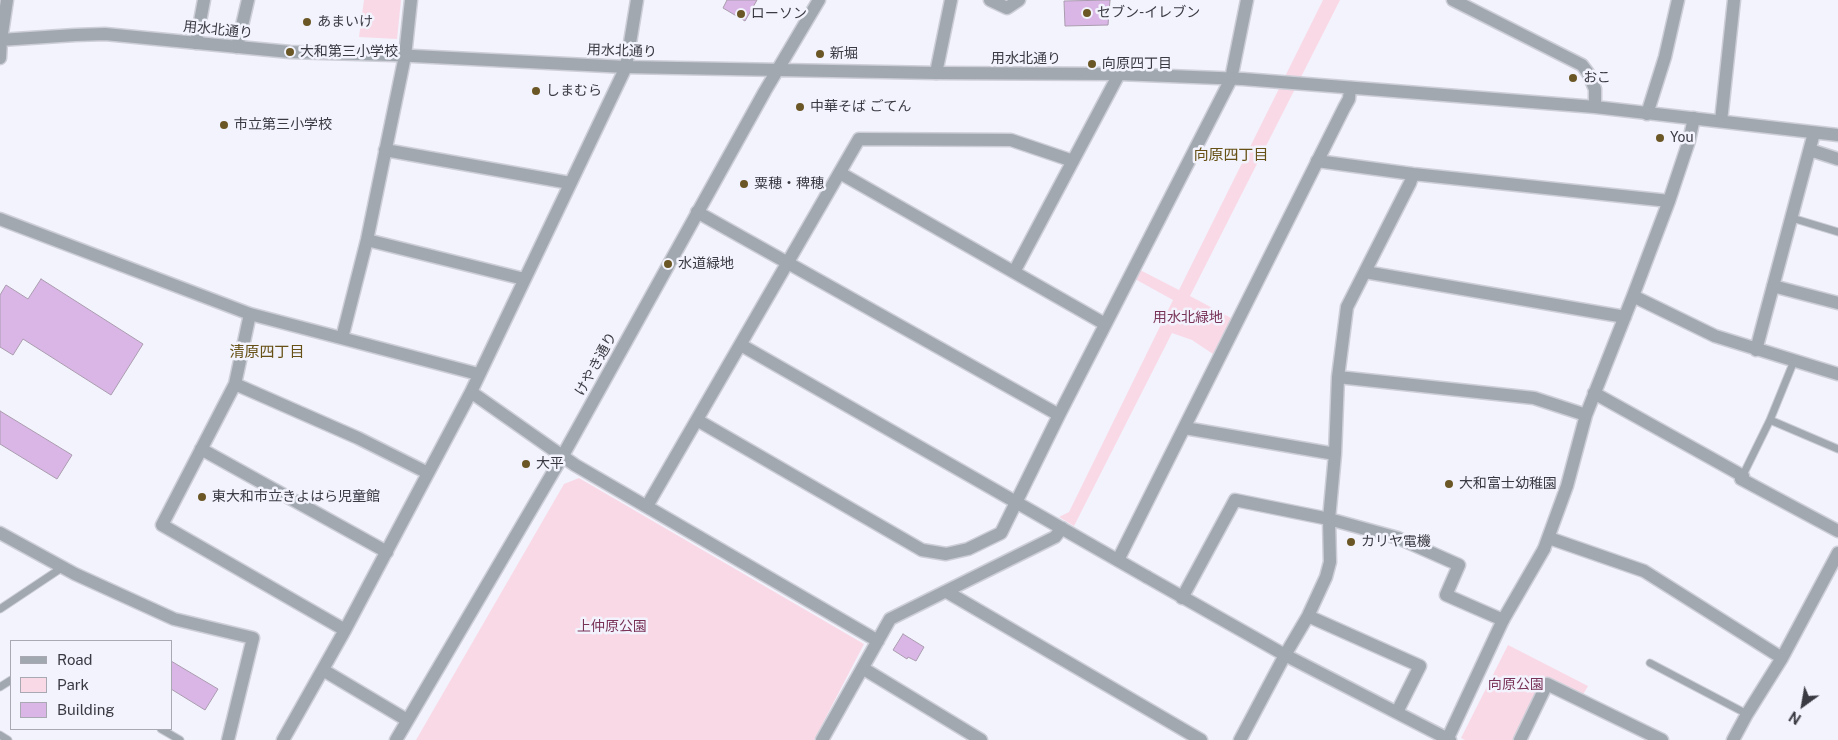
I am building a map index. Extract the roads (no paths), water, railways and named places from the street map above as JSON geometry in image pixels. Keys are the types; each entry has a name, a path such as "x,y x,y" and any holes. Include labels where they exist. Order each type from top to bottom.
{"street":[{"path":"0,58 7,0"},
{"path":"196,42 204,0"},
{"path":"237,47 248,0"},
{"path":"342,338 367,240 405,56 411,0"},
{"path":"283,740 345,630 471,392 626,67 636,0"},
{"name":"けやき通り","path":"396,740 562,457 697,212 819,0"},
{"path":"936,73 951,0"},
{"path":"990,0 1007,8 1019,0"},
{"path":"697,420 922,550 946,554 968,549 1001,532 1105,324 1237,79 1246,0"},
{"path":"1453,0 1582,65 1595,89 1594,107"},
{"path":"1647,114 1665,57 1678,0"},
{"path":"1721,121 1734,0"},
{"name":"用水北通り","path":"1,40 105,34 290,52 626,67 777,71 1119,74 1237,79 1594,107 1838,136"},
{"path":"1014,272 1119,74"},
{"path":"1118,560 1349,99 1350,88"},
{"path":"741,345 1182,598 1285,655 1448,740 1503,620 1547,544 1567,486 1586,415 1669,201 1690,141 1694,118"},
{"path":"1756,350 1814,132"},
{"path":"647,506 859,139 1011,140 1073,161"},
{"path":"385,150 570,183"},
{"path":"1810,150 1838,159"},
{"path":"1317,161 1413,174 1669,201"},
{"path":"840,172 1105,324"},
{"path":"1240,740 1308,616 1326,577 1330,562 1329,519 1335,454 1338,377 1347,307 1413,174"},
{"path":"697,212 1059,415"},
{"path":"0,220 250,314 478,374"},
{"path":"367,240 524,279"},
{"path":"1365,272 1625,317"},
{"path":"1773,286 1838,302"},
{"path":"1633,296 1715,336 1838,374"},
{"path":"250,314 235,384 162,526 345,630"},
{"path":"1338,377 1534,398 1586,415"},
{"path":"235,384 358,438 428,473"},
{"path":"471,392 562,457 878,641"},
{"path":"1594,393 1838,531"},
{"path":"1185,428 1335,454"},
{"path":"201,449 387,552"},
{"path":"1182,598 1235,500 1329,519 1398,538 1459,565 1446,595 1503,620"},
{"path":"822,740 864,669 890,620 1055,537 1062,528"},
{"path":"0,533 63,567 174,618 253,638 228,740"},
{"path":"1547,544 1644,570 1782,658"},
{"path":"1733,740 1782,658 1838,553"},
{"path":"947,592 1201,740"},
{"path":"1308,616 1420,666 1397,712"},
{"path":"864,669 981,740"},
{"path":"323,670 408,720"},
{"path":"1520,740 1547,684 1662,740"}],"lane":[{"path":"1792,218 1838,232"},
{"path":"1742,477 1770,420 1794,361"},
{"path":"1770,420 1838,449"},
{"path":"0,609 63,567"},
{"path":"1650,663 1748,714"},
{"path":"163,730 180,740"},
{"path":"0,734 8,740"}],"place":[{"name":"セブン-イレブン","path":"1087,13"},
{"name":"ローソン","path":"741,14"},
{"name":"あまいけ","path":"307,22"},
{"name":"大和第三小学校","path":"290,52"},
{"name":"新堀","path":"820,54"},
{"name":"向原四丁目","path":"1092,64"},
{"name":"おこ","path":"1573,78"},
{"name":"しまむら","path":"536,91"},
{"name":"中華そば ごてん","path":"800,107"},
{"name":"市立第三小学校","path":"224,125"},
{"name":"You","path":"1660,138"},
{"name":"粟穂・稗穂","path":"744,184"},
{"name":"水道緑地","path":"668,264"},
{"name":"大平","path":"526,464"},
{"name":"大和富士幼稚園","path":"1449,484"},
{"name":"東大和市立きよはら児童館","path":"202,497"},
{"name":"カリヤ電機","path":"1351,542"}],"district":[{"name":"向原四丁目","path":"1231,155"},
{"name":"清原四丁目","path":"267,352"}],"park label":[{"name":"用水北緑地","path":"1188,318"},
{"name":"上仲原公園","path":"612,627"},
{"name":"向原公園","path":"1516,685"}]}
